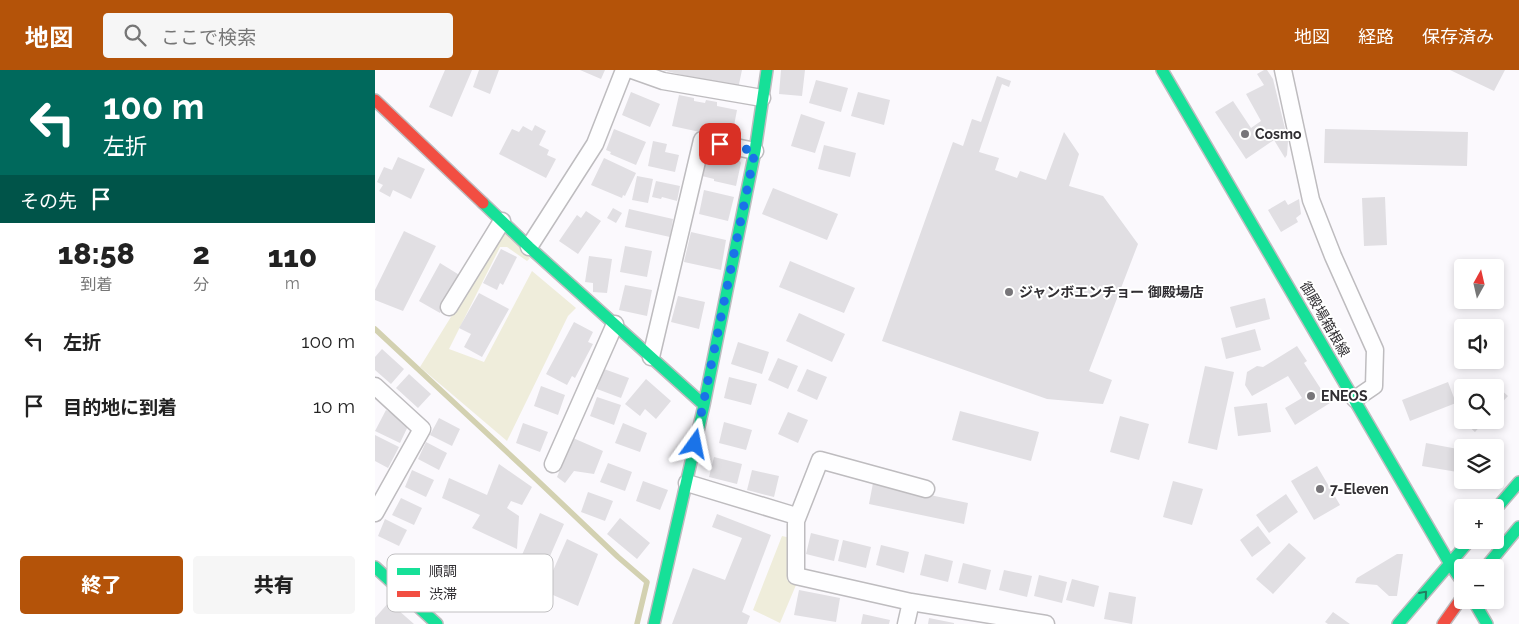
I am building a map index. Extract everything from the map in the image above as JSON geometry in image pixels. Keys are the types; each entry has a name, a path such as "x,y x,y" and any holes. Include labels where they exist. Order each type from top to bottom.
{"street":[{"path":"529,247 595,144 624,70"},
{"path":"631,70 663,81 762,98"},
{"path":"654,624 704,405 755,151 767,70"},
{"name":"御殿場箱根線","path":"1161,70 1454,570"},
{"path":"1283,70 1311,200 1333,256 1375,350 1374,386 1355,399"},
{"path":"375,100 529,247 704,405"},
{"path":"651,357 702,140 755,151"},
{"path":"449,307 502,221"},
{"path":"553,464 615,324"},
{"path":"375,386 422,429 375,513"},
{"path":"796,521 820,460 926,489"},
{"path":"1504,500 1519,482"},
{"path":"687,483 796,516 796,576 911,602 1046,624"},
{"path":"1493,559 1519,528"},
{"path":"1398,624 1462,549"},
{"path":"375,567 387,578"},
{"path":"906,624 911,602"},
{"path":"1443,624 1454,609"},
{"path":"1478,609 1487,624"},
{"path":"424,612 437,624"}],"shaded area":[{"path":"504,231 530,258 527,261 507,247 500,247 449,349 484,362 532,271 576,308 568,316 507,441 420,367"},
{"path":"782,536 791,538 787,580 796,585 780,623 753,610"}],"building":[{"path":"445,70 472,70 452,117 429,107"},
{"path":"479,70 499,70 490,94 473,87"},
{"path":"580,70 605,70 601,79"},
{"path":"662,70 742,70 738,89"},
{"path":"781,70 805,70 802,96 779,94"},
{"path":"1267,70 1273,79 1288,141 1287,155 1285,158 1274,140 1246,159 1215,112 1233,101 1251,128 1261,121 1246,94 1264,85 1257,74"},
{"path":"1450,70 1505,70 1494,91"},
{"name":"ジャンボエンチョー 御殿場店","path":"997,76 1011,81 1009,87 1002,84 979,152 999,158 995,170 1017,178 1020,171 1046,180 1064,132 1079,154 1069,186 1103,196 1138,244 1089,371 1112,380 1103,404 1047,399 882,341 953,142 963,146 972,119 981,122"},
{"path":"816,80 848,88 841,112 809,103"},
{"path":"631,92 660,104 650,127 622,115"},
{"path":"858,92 890,100 884,125 851,116"},
{"path":"679,95 694,98 694,101 705,103 706,100 717,102 717,106 737,110 732,136 715,133 714,135 672,126"},
{"path":"801,114 825,122 815,153 791,146"},
{"path":"535,125 546,131 539,145 549,150 547,155 556,159 546,178 499,154 512,129 519,132 523,126 532,131"},
{"path":"614,129 646,142 636,165 610,154 611,152 606,150"},
{"path":"1325,129 1468,132 1467,166 1324,163"},
{"path":"653,141 667,144 665,152 679,155 675,172 648,166"},
{"path":"824,145 856,153 850,177 818,169"},
{"path":"707,151 738,157 741,163 736,186 702,176"},
{"path":"398,157 425,169 411,199 393,190 390,197 379,191 383,185 377,182 384,167 392,170"},
{"path":"604,158 636,173 625,196 623,195 622,198 591,185"},
{"path":"637,176 653,179 648,203 632,200"},
{"path":"656,181 680,186 677,201 662,197 661,199 652,197"},
{"path":"773,188 838,214 827,240 762,214"},
{"path":"704,190 734,197 728,221 699,214"},
{"path":"1385,197 1387,245 1364,246 1362,198"},
{"path":"1299,199 1301,214 1296,218 1298,222 1281,232 1268,210 1285,200 1288,205"},
{"path":"613,208 622,213 616,223 607,218"},
{"path":"629,209 673,219 670,237 625,227"},
{"path":"586,211 601,221 578,254 559,241 577,215 581,218"},
{"path":"404,231 436,246 403,311 375,300 375,290"},
{"path":"691,232 726,240 721,270 684,262"},
{"path":"625,246 652,251 647,277 620,272"},
{"path":"501,249 517,257 503,285 500,283 497,290 483,283"},
{"path":"589,256 612,259 607,293 593,292 593,283 585,282"},
{"path":"790,261 855,288 844,313 779,287"},
{"path":"440,263 461,276 440,313 419,301"},
{"path":"625,285 652,290 647,316 619,310"},
{"path":"479,293 509,309 482,357 464,347 471,334 459,328"},
{"path":"678,296 705,302 699,329 671,322"},
{"path":"1265,298 1270,319 1236,328 1230,307"},
{"path":"799,313 845,334 832,362 786,341"},
{"path":"574,322 593,332 588,342 593,344 575,378 572,376 567,385 546,374"},
{"path":"1255,329 1261,350 1226,359 1221,338"},
{"path":"738,342 769,352 762,374 731,364"},
{"path":"1297,346 1307,361 1304,363 1330,403 1295,425 1285,408 1302,398 1288,376 1252,396 1245,385 1247,372 1257,366 1263,367"},
{"path":"382,349 404,369 391,384 375,370 375,357"},
{"path":"778,358 798,366 788,389 768,380"},
{"path":"1205,366 1234,372 1217,450 1188,443"},
{"path":"604,369 629,378 621,398 597,389"},
{"path":"807,369 827,377 817,400 797,391"},
{"path":"409,374 431,394 418,408 396,388"},
{"path":"729,377 757,384 751,405 724,398"},
{"path":"646,379 671,401 656,419 645,409 640,416 625,404"},
{"path":"1448,382 1454,398 1454,404 1410,421 1402,400"},
{"path":"541,386 565,395 558,415 534,406"},
{"path":"1504,392 1508,396 1504,400"},
{"path":"597,397 621,405 614,425 590,416"},
{"path":"1267,403 1271,432 1238,436 1234,407"},
{"path":"386,410 410,422 400,443 375,431"},
{"path":"960,411 1039,432 1031,461 952,440"},
{"path":"788,412 808,420 798,443 778,434"},
{"path":"1120,416 1149,424 1139,460 1110,452"},
{"path":"439,418 460,429 452,446 430,435"},
{"path":"724,422 752,430 746,450 719,443"},
{"path":"523,423 548,432 540,452 516,443"},
{"path":"623,423 647,433 640,452 615,443"},
{"path":"375,435 399,447 388,468 375,461"},
{"path":"573,438 603,451 594,474 574,471 565,483 557,477"},
{"path":"426,442 447,453 439,470 418,459"},
{"path":"1426,443 1454,448 1454,471 1422,466"},
{"path":"714,457 742,464 737,484 709,477"},
{"path":"608,463 632,472 625,491 600,482"},
{"path":"499,464 532,487 522,505 511,501 507,508 519,516 517,549 472,528 480,515 442,498 449,478 487,495"},
{"path":"1317,466 1340,505 1314,520 1291,481"},
{"path":"412,470 434,480 426,497 405,487"},
{"path":"752,470 779,476 774,497 747,490"},
{"path":"643,481 668,490 660,510 636,501"},
{"path":"1173,481 1203,489 1192,525 1163,517"},
{"path":"873,483 968,503 964,524 869,504"},
{"path":"588,492 613,501 605,521 581,512"},
{"path":"1286,494 1298,512 1269,533 1256,515"},
{"path":"401,498 422,508 414,525 392,515"},
{"path":"540,513 564,524 551,554 522,554"},
{"path":"717,514 771,535 742,612 750,616 747,624 672,624 693,568 725,580 742,538 712,527"},
{"path":"620,518 650,543 637,559 607,534"},
{"path":"385,519 407,530 399,546 378,536"},
{"path":"1258,526 1271,543 1252,557 1240,540"},
{"path":"811,533 839,540 834,561 806,554"},
{"path":"567,539 598,554 578,606 553,595 553,571"},
{"path":"843,540 871,547 866,568 838,561"},
{"path":"1289,543 1306,558 1273,594 1256,579"},
{"path":"881,545 909,552 904,573 876,565"},
{"path":"925,554 953,561 948,582 920,575"},
{"path":"1397,554 1403,554 1397,596 1389,596 1377,585 1355,583 1357,578"},
{"path":"963,563 991,570 986,590 958,583"},
{"path":"1004,570 1032,576 1027,597 999,590"},
{"path":"1039,575 1067,582 1062,603 1034,596"},
{"path":"1072,579 1099,586 1094,607 1066,600"},
{"path":"799,590 840,598 836,622 794,615"},
{"path":"1109,592 1136,597 1132,624 1104,619"},
{"path":"387,604 387,612 400,612 414,624 375,624 375,618"},
{"path":"1333,612 1350,624 1328,624 1325,622"},
{"path":"863,614 890,620 889,624 861,624"},
{"path":"929,618 954,623 954,624 928,624"}],"waterway":[{"path":"375,329 647,582 637,624"}],"traffic: fast":[{"path":"654,624 704,405 755,151 767,70"},
{"path":"1162,70 1454,570"},
{"path":"483,203 704,405"},
{"path":"1504,500 1519,482"},
{"path":"1492,559 1519,527"},
{"path":"1398,624 1462,549"},
{"path":"375,567 387,578"},
{"path":"1478,609 1487,624"},
{"path":"424,612 437,624"}],"traffic: jam":[{"path":"375,100 483,203"},
{"path":"1443,624 1454,609"}],"place":[{"name":"Cosmo","path":"1245,134"},
{"name":"ジャンボエンチョー 御殿場店","path":"1009,292"},
{"name":"ENEOS","path":"1311,396"},
{"name":"7-Eleven","path":"1320,489"}],"route":[{"path":"695,444 755,151 720,144"}]}
